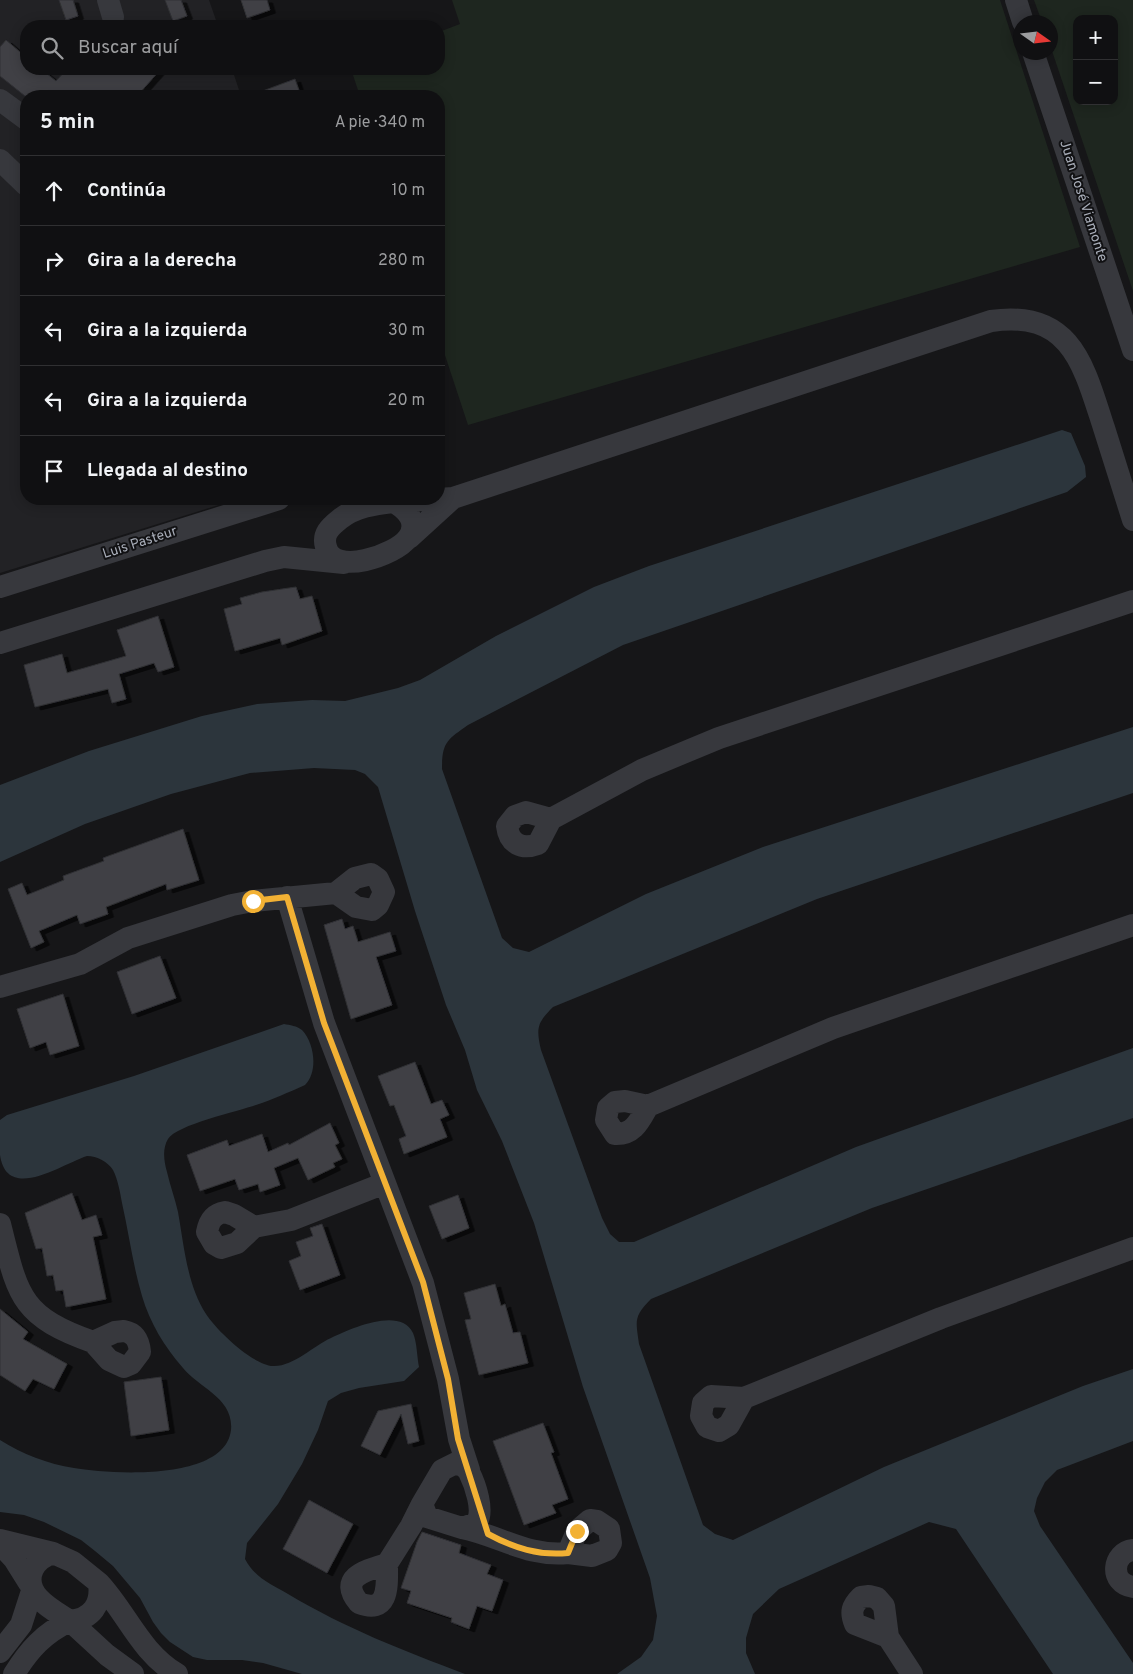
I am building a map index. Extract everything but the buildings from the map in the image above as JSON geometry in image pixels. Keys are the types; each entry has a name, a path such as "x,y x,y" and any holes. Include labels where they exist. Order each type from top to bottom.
{"street":[{"path":"1016,0 1021,15"},
{"name":"Juan José Viamonte","path":"1037,60 1133,350"},
{"path":"0,100 20,115"},
{"path":"0,160 20,179"},
{"path":"445,499 453,498 991,321 1010,318 1028,321 1058,334 1080,359 1133,520"},
{"path":"284,557 344,563 374,558 409,538 453,498"},
{"name":"Luis Pasteur","path":"0,588 260,505"},
{"path":"0,644 256,564 284,557 347,513 372,505"},
{"path":"400,505 411,515 412,525 409,538"},
{"path":"328,528 325,537 326,548 334,559 344,563"},
{"path":"551,819 642,770 719,738 1133,601"},
{"path":"0,987 80,964 128,938 232,905 287,897 336,893"},
{"path":"287,897 324,1023 423,1282 448,1379 458,1439 488,1534"},
{"path":"648,1106 833,1028 1133,925"},
{"path":"254,1227 291,1220 385,1183"},
{"path":"0,1224 14,1279 29,1305 58,1329 93,1342"},
{"path":"744,1398 941,1318 1133,1248"},
{"path":"387,1564 411,1526 428,1512 442,1470 458,1439"},
{"path":"442,1470 456,1463 469,1470"},
{"path":"428,1512 462,1528 488,1534 503,1542 542,1554 568,1553"},
{"path":"462,1528 476,1523 480,1512"},
{"path":"0,1540 53,1553 73,1562 99,1583 110,1595 144,1647 159,1662 177,1674"},
{"path":"0,1544 14,1559 31,1587 48,1606 70,1621 107,1655 133,1674"},
{"path":"1133,1550 1128,1550 1120,1558 1116,1569 1116,1578 1124,1585 1133,1586"},
{"path":"0,1652 21,1625 36,1564 45,1556 53,1553"},
{"path":"14,1674 35,1644 51,1631 70,1621 84,1618 95,1609 100,1593 99,1583"},
{"path":"888,1637 912,1674"}],"shaded area":[{"path":"0,0 209,0 216,20 20,20 20,75 234,75 239,90 20,90 20,505 219,505 0,573"},
{"path":"452,0 1000,0 1013,40 1013,60 1019,60 1080,247 468,425 445,355 445,90 358,90 353,75 445,75 445,30 460,24"},
{"path":"1034,0 1133,0 1133,291 1055,60 1058,60 1058,15 1039,15"},
{"path":"1062,430 1071,433 1085,466 1086,477 1067,492 623,645 468,725 447,742 443,753 442,769 502,938 513,948 529,952 646,894 763,847 1133,727 1133,793 817,899 553,1007 544,1017 538,1031 541,1050 602,1218 610,1234 619,1242 634,1242 856,1147 1133,1048 1133,1118 872,1208 651,1299 641,1310 637,1324 639,1344 703,1525 715,1534 733,1540 884,1467 1083,1386 1133,1369 1133,1441 1057,1470 1045,1482 1037,1498 1034,1511 1040,1526 1133,1663 1133,1674 1053,1674 956,1529 929,1522 779,1589 753,1614 746,1638 746,1653 755,1674 617,1674 641,1657 653,1640 657,1616 650,1578 583,1387 534,1223 502,1141 477,1090 465,1050 446,1005 415,911 378,787 365,774 355,770 314,768 250,773 171,794 85,824 0,862 0,785 89,751 202,716 257,704 312,700 345,701 398,688 420,680 496,636 594,587 649,566"},
{"path":"284,1024 302,1030 310,1043 313,1066 312,1073 305,1085 262,1103 183,1129 173,1134 166,1143 164,1151 165,1164 178,1212 187,1264 194,1290 206,1314 218,1329 246,1354 265,1364 273,1366 288,1363 339,1334 362,1325 386,1320 397,1321 407,1325 413,1333 419,1367 404,1381 359,1388 341,1393 328,1401 318,1430 302,1464 278,1504 247,1543 245,1559 249,1566 264,1580 310,1607 353,1628 465,1674 302,1674 263,1663 242,1660 207,1660 193,1657 170,1642 161,1633 140,1598 113,1566 81,1540 44,1522 24,1515 0,1512 0,1440 36,1458 64,1466 112,1472 163,1471 209,1459 224,1447 231,1430 227,1410 214,1395 183,1368 153,1325 142,1296 119,1186 111,1167 98,1158 87,1156 37,1176 24,1179 13,1177 5,1169 0,1155 0,1120 7,1115 134,1076"}],"route":[{"path":"253,901 287,897 324,1023 423,1282 448,1379 458,1439 488,1534 523,1550 542,1554 556,1554 568,1553 577,1531"}]}
